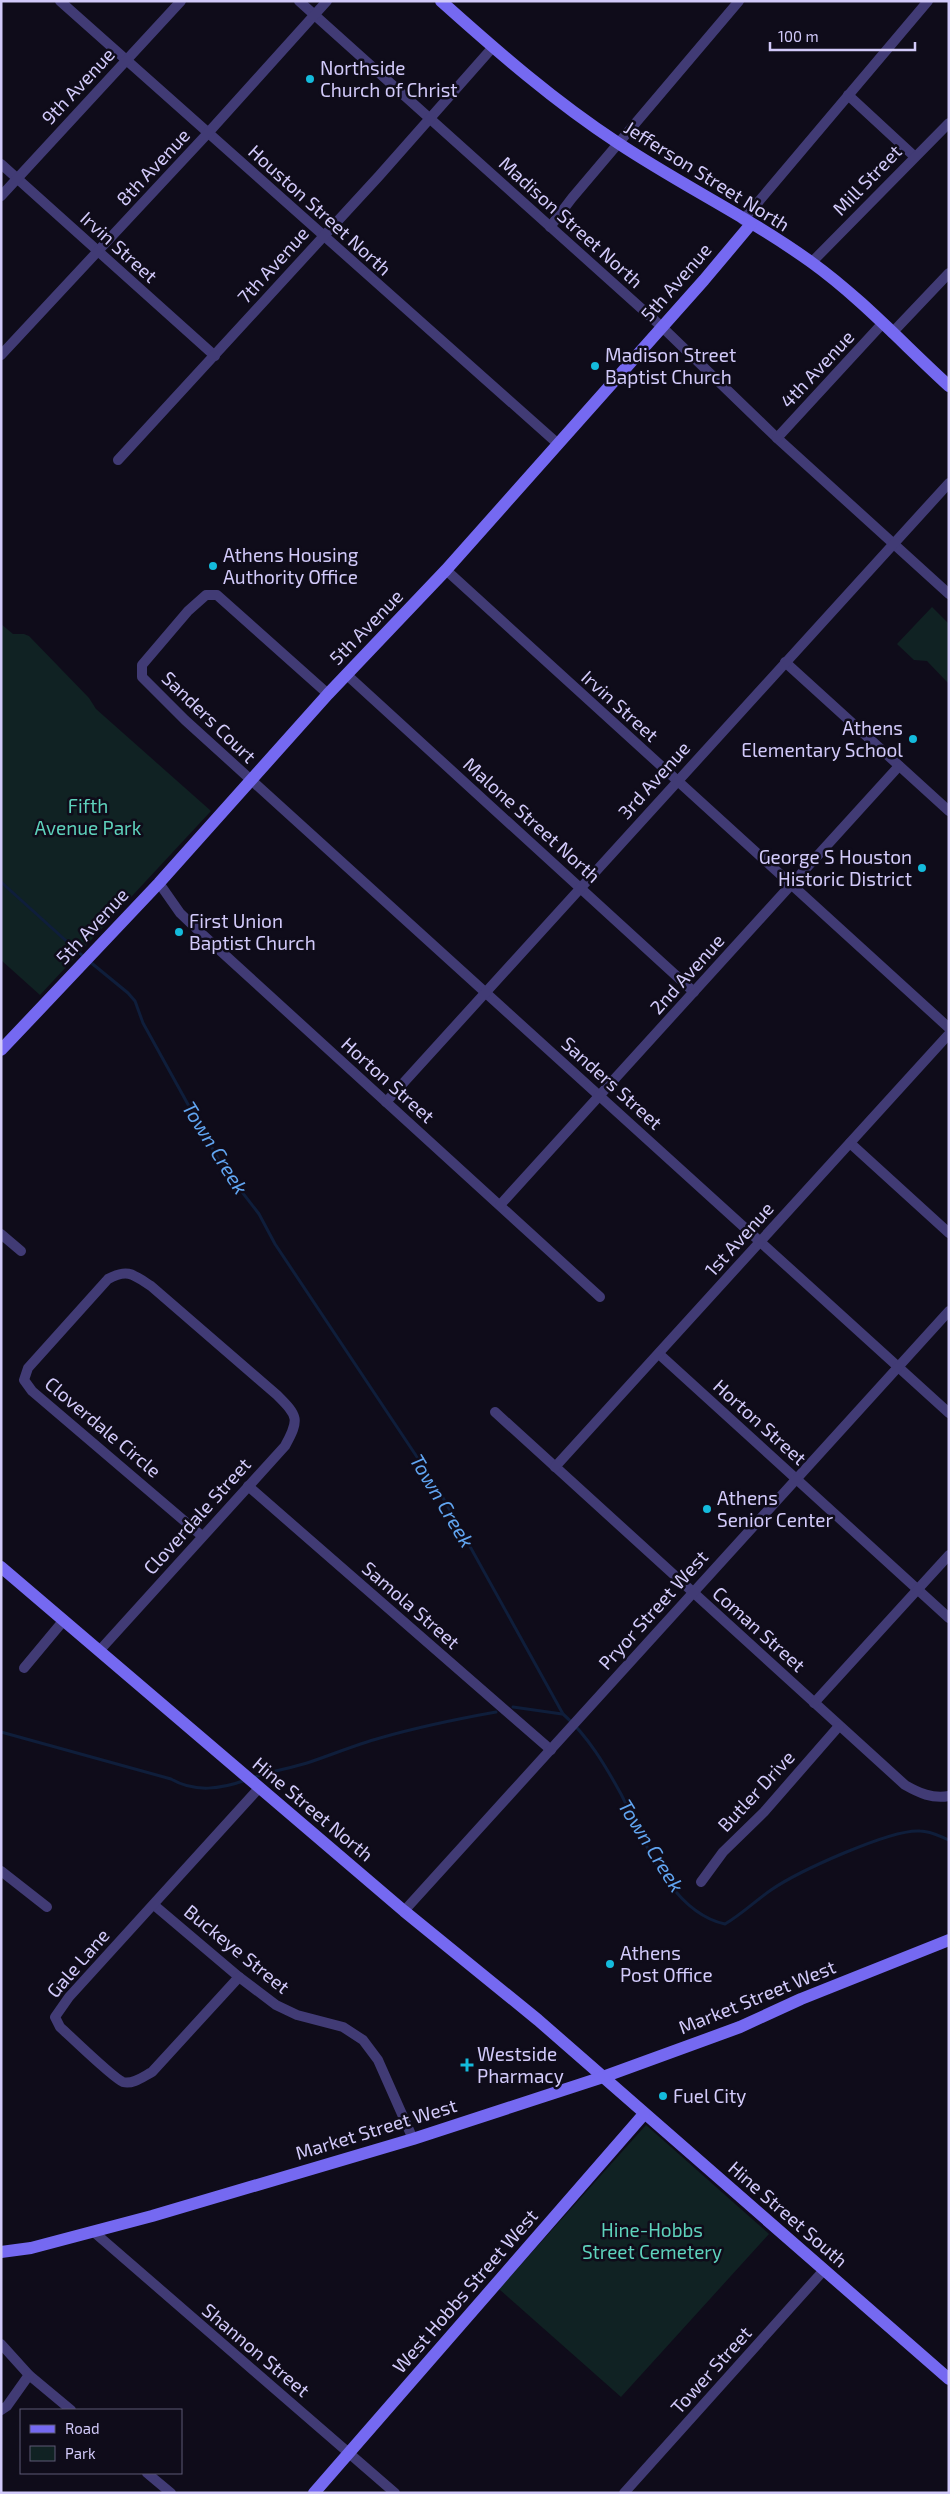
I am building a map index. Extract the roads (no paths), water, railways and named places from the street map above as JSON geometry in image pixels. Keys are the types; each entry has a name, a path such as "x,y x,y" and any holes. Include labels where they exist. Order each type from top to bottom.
{"street":[{"name":"Houston Street North","path":"60,1 557,443"},
{"name":"9th Avenue","path":"1,196 182,1"},
{"name":"Madison Street North","path":"298,1 662,327 777,438 949,594"},
{"name":"8th Avenue","path":"1,354 208,134 327,1"},
{"name":"Jefferson Street North","path":"441,1 570,111 678,182 811,262 949,386"},
{"path":"550,227 739,1"},
{"name":"5th Avenue","path":"1,1050 158,882 328,694 446,570 662,327 848,94 928,1"},
{"name":"7th Avenue","path":"118,460 215,356 493,47"},
{"path":"848,94 914,156"},
{"name":"Mill Street","path":"811,262 949,122"},
{"name":"Irvin Street","path":"1,164 215,356"},
{"path":"892,333 949,274"},
{"name":"4th Avenue","path":"777,438 882,324"},
{"name":"3rd Avenue","path":"386,1102 949,483"},
{"name":"Irvin Street","path":"446,570 949,1028"},
{"name":"Sanders Court","path":"250,781 165,702 142,677 142,665 156,646 206,596 217,595 328,694"},
{"path":"785,662 949,811"},
{"name":"Malone Street North","path":"346,675 694,992"},
{"name":"2nd Avenue","path":"500,1205 899,766"},
{"name":"Sanders Street","path":"250,781 297,820 949,1413"},
{"name":"Horton Street","path":"158,882 180,913 203,936 600,1297"},
{"name":"1st Avenue","path":"555,1467 949,1034"},
{"path":"850,1143 949,1233"},
{"path":"1,1234 21,1251"},
{"name":"Cloverdale Circle","path":"202,1536 32,1391 24,1380 28,1368 108,1278 120,1272 132,1274 152,1286 282,1400"},
{"name":"Pryor Street West","path":"404,1911 949,1311"},
{"name":"Horton Street","path":"658,1354 949,1618"},
{"name":"Cloverdale Street","path":"100,1650 285,1446 296,1426 294,1413 282,1400"},
{"name":"Coman Street","path":"495,1412 904,1785 921,1794 944,1797"},
{"name":"Samola Street","path":"248,1486 550,1750"},
{"path":"814,1703 949,1555"},
{"name":"Hine Street North","path":"1,1567 404,1911 538,2020 603,2077"},
{"path":"24,1668 64,1620"},
{"name":"Butler Drive","path":"700,1882 722,1852 764,1812 839,1726"},
{"name":"Gale Lane","path":"239,1977 152,2072 134,2082 123,2082 112,2075 60,2027 55,2017 69,1997 260,1788"},
{"path":"1,1871 47,1907"},
{"name":"Buckeye Street","path":"154,1904 239,1977 276,2005 297,2015 343,2027 363,2040 378,2060 413,2139"},
{"name":"Market Street West","path":"1,2252 31,2248 95,2233 413,2139 603,2077 740,2027 949,1940"},
{"name":"Hine Street South","path":"603,2077 949,2379"},
{"name":"West Hobbs Street West","path":"314,2493 644,2114"},
{"name":"Shannon Street","path":"95,2233 395,2493"},
{"name":"Tower Street","path":"624,2493 824,2270"},
{"path":"1,2344 29,2375 71,2409"},
{"path":"1,2410 7,2406 29,2375"},
{"path":"148,2474 171,2493"}],"waterway":[{"name":"Town Creek","path":"1,882 84,957"},
{"name":"Town Creek","path":"89,961 135,1001 143,1023 222,1166 259,1214 275,1244 437,1487 563,1714 588,1741 602,1762 661,1871 689,1905 706,1917 725,1924 784,1882 867,1844 906,1832 920,1831 949,1840"},
{"path":"513,1707 562,1714"},
{"path":"252,1778 307,1763 394,1734 496,1712"},
{"path":"1,1732 199,1788 227,1786 246,1780"}],"place":[{"name":"Northside Church of Christ","path":"310,79"},
{"name":"Madison Street Baptist Church","path":"595,366"},
{"name":"Athens Housing Authority Office","path":"213,566"},
{"name":"Athens Elementary School","path":"913,739"},
{"name":"George S Houston Historic District","path":"922,868"},
{"name":"First Union Baptist Church","path":"179,932"},
{"name":"Athens Senior Center","path":"707,1509"},
{"name":"Athens Post Office","path":"610,1964"},
{"name":"Westside Pharmacy","path":"467,2065"},
{"name":"Fuel City","path":"663,2096"}],"park label":[{"name":"Fifth Avenue Park","path":"88,817"},
{"name":"Hine-Hobbs Street Cemetery","path":"652,2241"}]}
